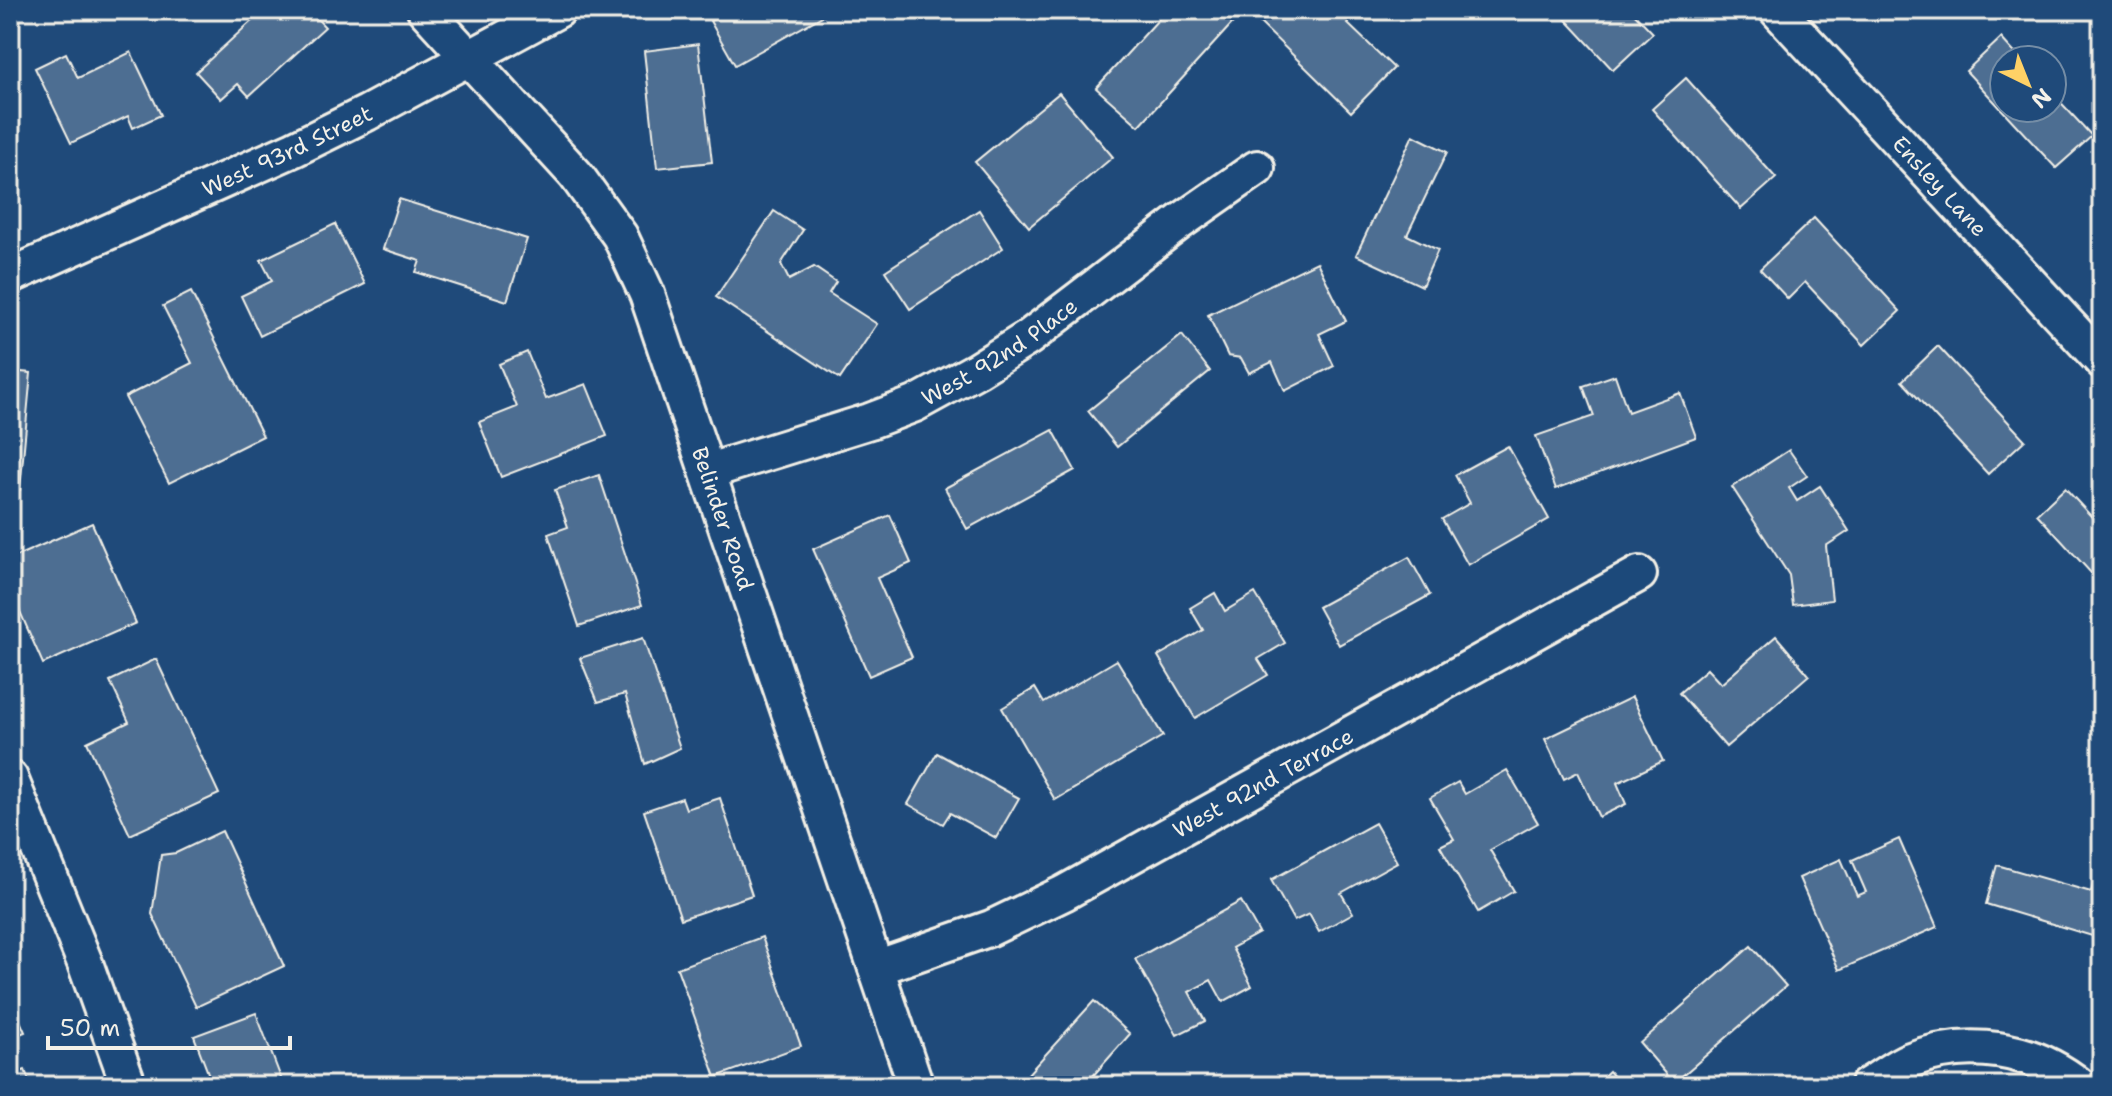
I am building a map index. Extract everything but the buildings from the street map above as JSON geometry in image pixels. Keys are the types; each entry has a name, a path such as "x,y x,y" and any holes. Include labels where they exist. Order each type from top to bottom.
{"street":[{"name":"Belinder Road","path":"425,10 576,175 620,236 647,294 916,1086"},
{"name":"West 93rd Street","path":"10,276 294,149 558,10"},
{"name":"Ensley Lane","path":"1777,10 2102,361"},
{"name":"West 92nd Place","path":"709,471 870,421 915,404 977,370 1028,338 1181,221 1257,168"},
{"name":"West 92nd Terrace","path":"876,968 991,928 1064,893 1639,574"},
{"path":"10,778 85,963 129,1086"},
{"path":"1867,1086 1906,1062 1943,1049 1990,1048 2022,1054 2061,1071 2080,1086"}]}
